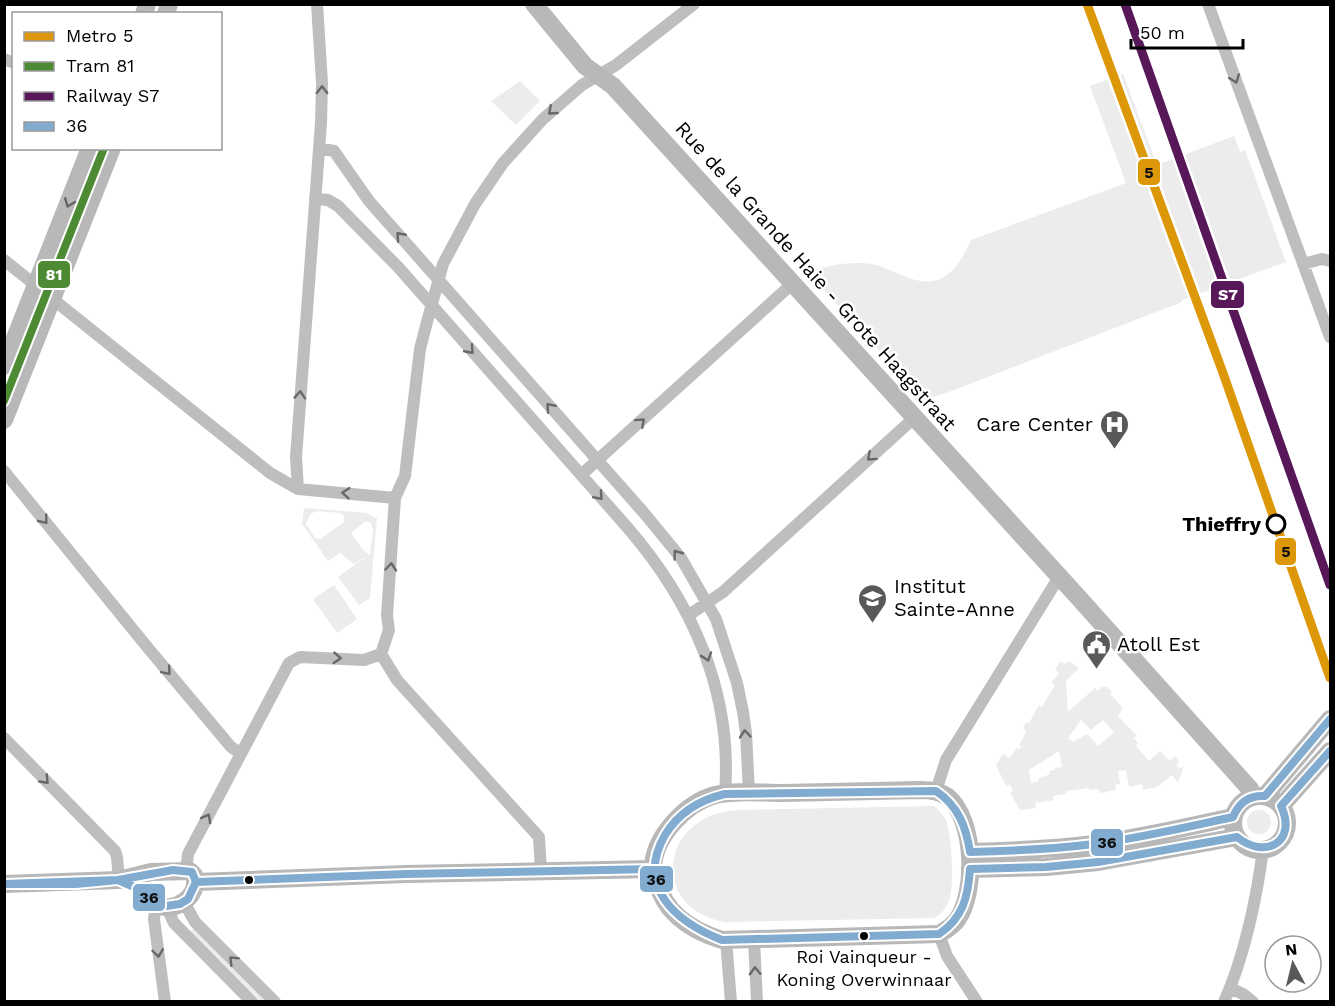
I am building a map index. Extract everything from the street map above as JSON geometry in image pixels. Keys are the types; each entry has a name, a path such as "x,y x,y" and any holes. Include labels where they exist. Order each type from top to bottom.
{"street":[{"path":"298,489 296,457 322,83 317,4"},
{"name":"Rue de la Grande Haie - Grote Haagstraat","path":"534,4 585,66 613,86 1250,789 1266,800"},
{"path":"381,654 389,630 387,615 395,498 405,476 420,350 443,264 475,204 503,163 543,119 582,85 616,65 694,4"},
{"path":"1208,4 1330,338"},
{"path":"319,148 334,151 369,201 681,558 708,604 726,646 739,693 746,733 748,793"},
{"path":"4,366 89,150"},
{"path":"4,420 111,150"},
{"path":"315,199 328,200 355,222 661,569 689,615 704,649 720,706 724,735 725,794"},
{"path":"4,260 270,473 298,489 395,498"},
{"path":"1303,264 1322,260 1330,261"},
{"path":"580,475 792,284"},
{"path":"689,615 708,604 914,418"},
{"path":"4,471 147,648 231,747 240,753"},
{"path":"936,791 945,760 1059,577"},
{"path":"161,905 184,902 194,890 188,854 289,663 300,657 364,660 381,654"},
{"path":"381,654 397,680 539,837 541,871"},
{"path":"1266,800 1330,719"},
{"path":"1266,800 1286,819 1284,834 1273,846 1263,849 1248,847 1237,837 1233,827 1233,817 1242,802 1266,800 1326,756 1315,737"},
{"path":"4,738 115,851 119,880"},
{"path":"936,791 948,797 959,812 970,861 967,896 961,914 951,928 939,934 726,940 709,936 684,922 662,895 653,869 664,837 673,822 699,802 725,794 936,791"},
{"path":"970,861 1152,834 1233,817"},
{"path":"970,861 1046,867 1098,862 1237,837"},
{"path":"1224,1002 1253,908 1263,849"},
{"path":"4,884 119,880 144,882 191,876 653,869"},
{"path":"144,882 174,923 252,1002"},
{"path":"184,902 195,922 275,1002"},
{"path":"161,905 154,919 165,1002"},
{"path":"939,934 947,956 977,1002"},
{"path":"726,940 731,1002"},
{"path":"754,940 757,1002"},
{"path":"1230,988 1253,1002"}],"shaded area":[{"path":"1123,74 1157,165 1234,136 1240,152 1245,150 1286,262 925,400 807,272 832,265 859,263 876,265 915,280 939,279 953,270 971,240 1126,183 1090,86"},
{"path":"520,81 540,101 516,125 491,101"},
{"path":"304,508 367,513 377,518 370,598 359,605 338,577 368,555 354,564 340,553 328,561 302,524","holes":["317,511 340,513 344,516 344,522 320,539 316,539 306,524 310,514","366,521 371,523 373,530 370,555 364,551 351,533"]},
{"path":"334,585 357,619 337,633 313,599"},
{"path":"1060,661 1065,664 1068,661 1079,668 1066,681 1068,712 1095,688 1098,691 1102,687 1107,687 1112,692 1110,694 1123,708 1118,716 1137,736 1134,738 1138,743 1136,746 1149,761 1160,751 1170,761 1175,756 1179,761 1176,766 1181,768 1184,766 1178,783 1172,775 1157,787 1143,790 1142,784 1129,787 1126,770 1118,771 1120,784 1115,785 1116,790 1100,793 1099,789 1090,790 1089,788 1066,791 1066,794 1053,796 1054,800 1035,803 1036,808 1020,810 1010,793 1013,791 1010,785 1006,786 996,765 1003,754 1010,758 1017,748 1020,749 1019,745 1026,732 1023,727 1027,722 1029,723 1039,705 1042,707 1055,685 1051,683 1059,673 1055,670","holes":["1081,720 1091,730 1103,720 1114,732 1098,746 1087,734 1073,742 1068,738","1059,751 1062,767 1049,771 1050,774 1038,779 1038,782 1031,783 1029,770"]},
{"path":"934,806 944,816 948,827 952,870 949,901 942,913 933,918 725,922 700,914 684,900 675,882 673,863 679,844 692,828 711,816 737,810"},
{"path":"1259,810 1264,811 1270,817 1270,827 1264,833 1259,834 1254,833 1248,827 1247,822 1248,817 1254,811"},
{"path":"194,928 268,1001 260,1001 190,932"}],"metro line":[{"name":"5","path":"1087,4 1223,373 1330,678"}],"tram line":[{"name":"81","path":"4,401 103,150"}],"rail line":[{"name":"S7","path":"1125,4 1330,585"}],"transit line":[{"name":"36","path":"1330,719 1265,796 1245,800 1233,817 1094,844 970,852 960,817 950,803 936,791 725,794 690,808 677,820 665,835 657,854 655,871 658,886 665,900 676,913 689,923 722,940 939,934 954,921 963,906 970,869 1046,867 1098,862 1237,837 1258,847 1276,844 1282,838 1285,829 1281,806 1330,751"},
{"name":"36","path":"196,882 406,874 653,869"},
{"name":"36","path":"173,870 192,872 196,882 188,899 180,904 166,906 156,904 143,891 118,880 173,870"},
{"name":"36","path":"4,884 118,880"},
{"name":"36","path":"4,884 76,884 118,880"}],"place":[{"name":"Care Center","path":"1114,450"},
{"name":"Thieffry","path":"1276,524"},
{"name":"Institut Sainte-Anne","path":"873,624"},
{"name":"Atoll Est","path":"1096,670"},
{"name":"Roi Vainqueur - Koning Overwinnaar","path":"864,936"}]}
